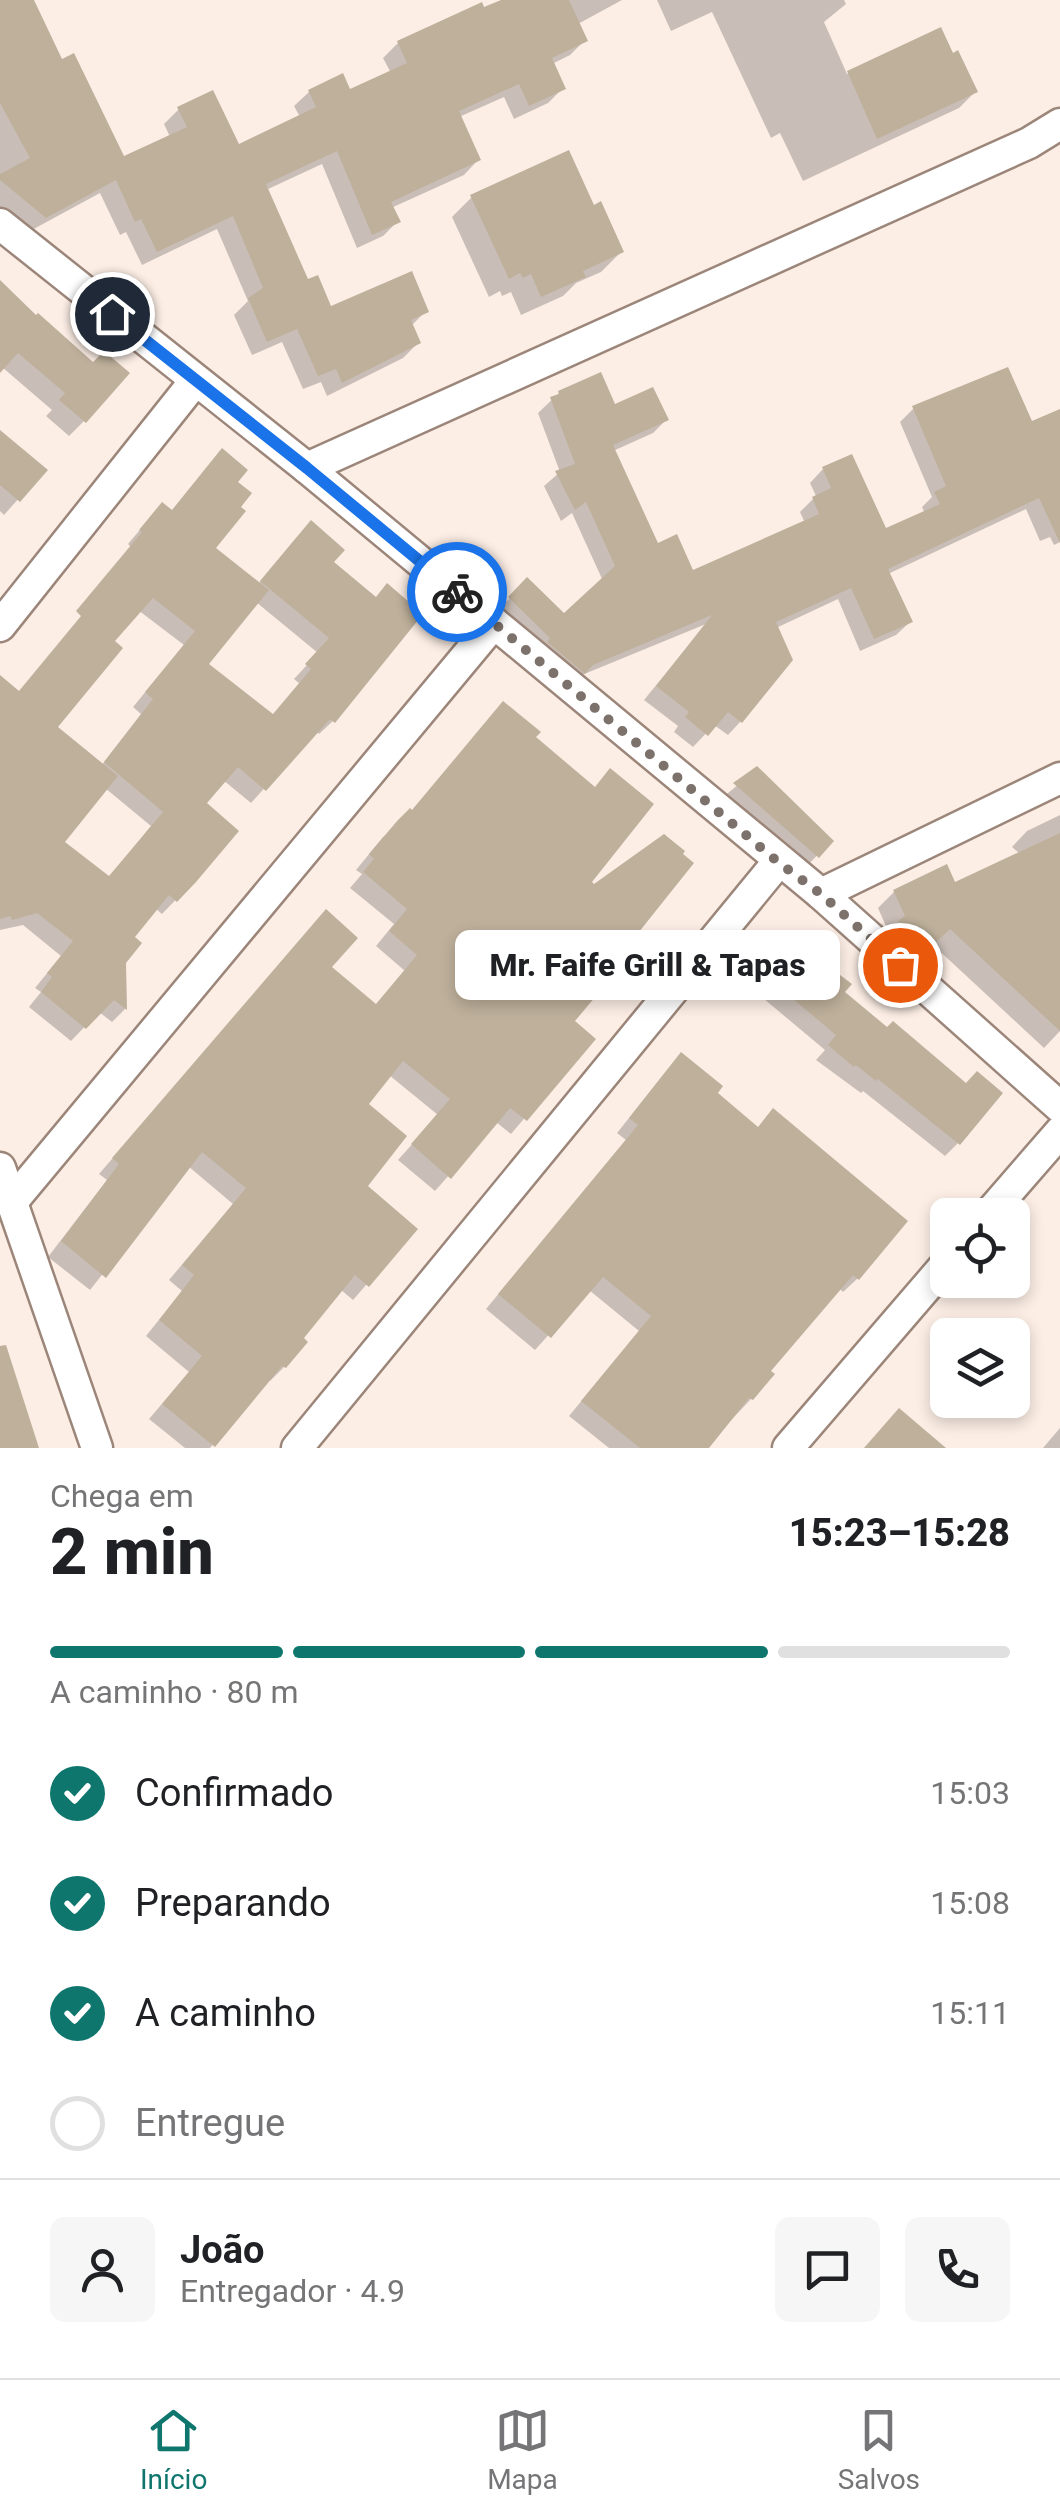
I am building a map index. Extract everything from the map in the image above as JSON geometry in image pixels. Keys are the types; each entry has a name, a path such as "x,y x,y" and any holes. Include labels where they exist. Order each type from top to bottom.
{"street":[{"path":"307,468 1029,143 1060,124"},
{"path":"0,224 307,468 821,894 1060,1107"},
{"path":"0,626 196,381"},
{"path":"12,1202 494,623"},
{"path":"821,894 1060,778"},
{"path":"298,1448 778,862"},
{"path":"1003,1198 1060,1132"},
{"path":"0,1168 96,1448"},
{"path":"788,1448 930,1283"}],"building":[{"path":"0,0 34,0 62,59 74,53 124,156 187,127 177,107 213,90 239,144 316,107 308,90 343,73 350,89 407,63 397,41 482,2 484,7 501,0 569,0 588,41 552,58 566,89 529,106 519,84 459,111 481,160 391,202 401,222 372,235 337,151 266,184 308,279 318,275 331,306 412,271 429,312 411,320 421,343 342,383 336,369 318,376 297,329 267,342 248,298 263,288 233,216 157,252 141,219 135,222 116,180 46,218 0,180 0,174 30,158 0,103"},
{"path":"941,27 953,53 958,50 978,92 877,139 847,71"},
{"path":"569,150 594,205 601,201 624,252 583,271 586,277 541,297 531,274 523,278 520,273 509,279 470,195"},
{"path":"0,280 93,362 104,351 130,373 86,423 59,400 65,393 18,353 0,373"},
{"path":"1008,367 1032,421 1060,409 1060,543 1039,498 888,569 913,622 874,639 851,588 776,622 793,660 742,723 728,712 708,736 685,717 689,712 656,686 712,615 593,665 585,674 547,642 550,638 508,597 527,577 564,613 615,566 586,502 575,510 555,471 575,464 550,397 558,391 601,372 615,404 653,387 669,420 613,445 658,543 677,534 693,570 819,514 812,497 831,488 822,467 852,454 886,528 940,504 934,492 946,486 912,406"},
{"path":"0,430 48,470 20,502 0,485"},
{"path":"222,448 248,470 238,482 252,493 241,507 246,511 216,548 269,590 209,664 273,714 311,669 305,664 329,638 260,581 311,520 345,550 334,562 376,597 387,583 423,614 335,723 330,719 266,791 238,767 207,803 239,831 177,902 169,895 135,937 142,943 126,963 127,1010 114,1000 86,1029 41,992 52,977 47,973 73,941 37,913 0,919 0,675 19,691 81,616 76,611 162,502 172,510","holes":["153,598 195,631 145,692 153,699 104,762 163,812 109,876 65,842 118,776 58,727 123,648 115,641"]},
{"path":"503,701 541,732 536,737 595,787 610,768 654,804 594,884 664,834 694,863 607,972 612,977 575,1021 596,1039 527,1121 510,1108 451,1179 411,1144 450,1099 403,1061 369,1104 407,1136 368,1186 418,1229 369,1287 355,1275 304,1338 308,1342 286,1368 282,1366 215,1447 162,1404 202,1356 159,1320 194,1275 182,1265 246,1188 202,1152 106,1278 61,1241 119,1164 112,1158 326,909 358,938 332,967 376,1004 417,955 389,931 407,909 363,872 374,859 369,854 398,820 412,810"},
{"path":"757,766 834,841 819,858 733,783"},
{"path":"1060,833 1060,1031 950,929 930,948 898,921 905,916 893,890 947,864 955,882"},
{"path":"791,938 852,984 845,992 887,1027 893,1021 966,1083 977,1071 1003,1093 960,1145 878,1079 854,1067 828,1045 836,1035 762,973"},
{"path":"681,1052 723,1086 718,1093 758,1127 773,1108 908,1221 859,1280 853,1275 771,1371 775,1374 753,1400 749,1398 709,1448 640,1448 581,1401 651,1316 603,1277 551,1338 498,1294 638,1125 629,1118"},
{"path":"6,1345 39,1448 0,1448 0,1346"},
{"path":"899,1408 946,1448 864,1448"}],"way so far":[{"path":"457,592 821,894 900,965"}],"place":[{"name":"Mr. Faife Grill & Tapas","path":"900,965"}],"route":[{"path":"112,314 457,592"}]}
